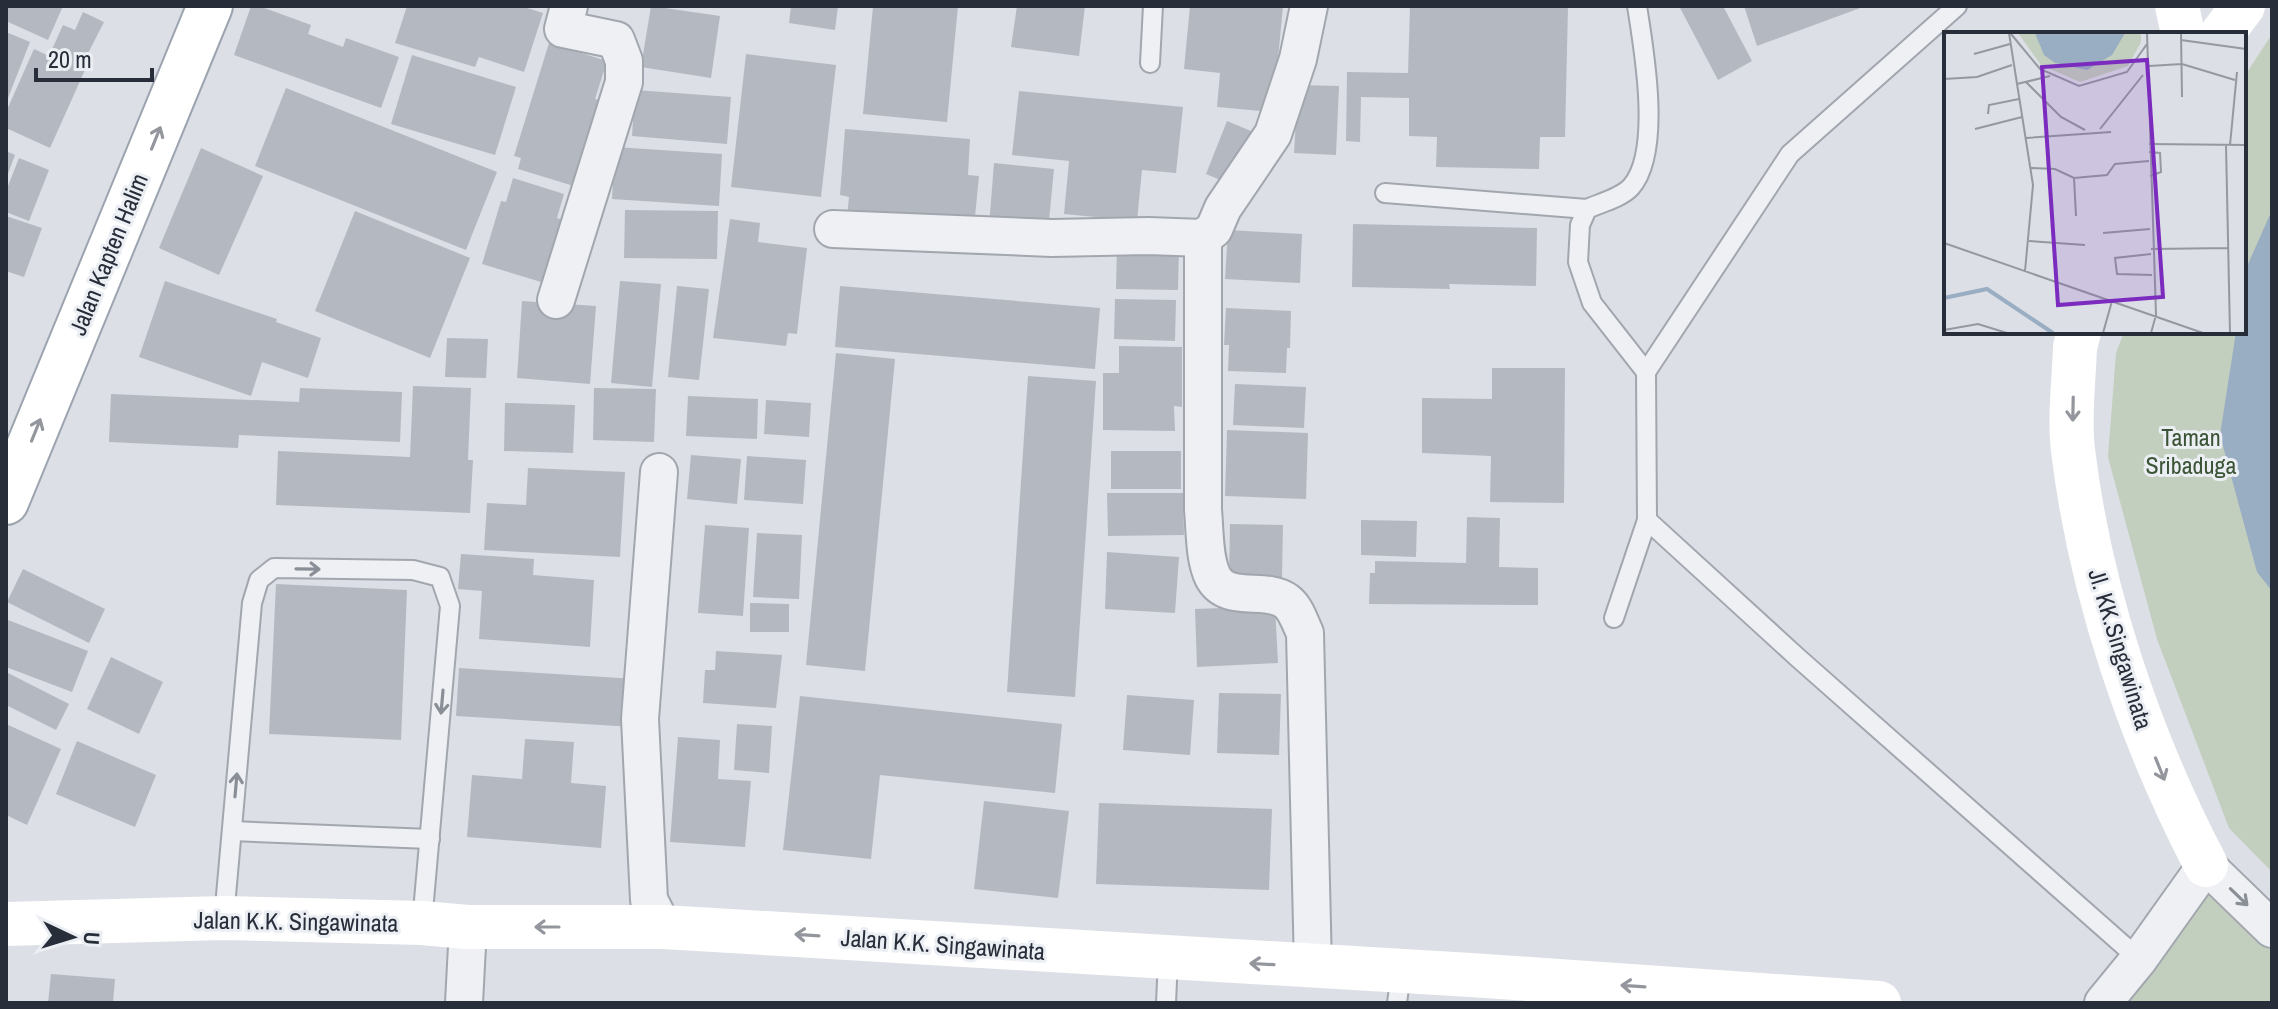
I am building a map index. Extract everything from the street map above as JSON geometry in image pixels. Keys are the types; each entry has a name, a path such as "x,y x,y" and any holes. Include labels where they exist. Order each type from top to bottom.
{"street":[{"name":"Jalan Kapten Halim","path":"6,502 210,6"},
{"path":"556,300 624,82 624,61 616,40 563,29 569,6"},
{"path":"833,229 1052,238 1203,238 1214,229 1223,208 1273,134 1298,59 1309,6"},
{"path":"2177,6 2183,32"},
{"path":"2224,32 2243,6"},
{"path":"1203,238 1203,510 1207,552 1211,575 1218,586 1231,592 1285,600 1293,608 1305,633 1313,967"},
{"name":"Jl. KK.Singawinata","path":"2078,334 2075,347 2072,448 2110,626 2134,705 2178,812 2206,865 2272,929"},
{"path":"659,472 640,719 649,900 663,927"},
{"path":"2103,1003 2139,959 2206,865"},
{"name":"Jalan K.K. Singawinata","path":"6,924 224,918 468,927 663,927 1313,967 1399,988 1879,1003"},
{"path":"464,1003 468,927"}],"lane":[{"path":"1150,63 1153,6"},
{"path":"1385,193 1587,209 1630,188 1642,165 1648,114 1637,6"},
{"path":"1614,618 1647,520 1646,372 1790,154 1957,6"},
{"path":"1587,209 1577,242 1578,262 1592,303 1646,372"},
{"path":"1647,520 1808,668 2139,959"},
{"path":"224,918 252,603 259,580 274,568 413,570 440,577 450,606 422,923"},
{"path":"232,831 430,839"},
{"path":"1166,1003 1168,958"}],"green space":[{"name":"Taman Sribaduga","path":"2272,34 2272,872 2229,828 2157,639 2108,457 2116,353 2123,334 2246,334 2246,74"},
{"path":"2208,888 2272,946 2272,1003 2126,1003"}],"water":[{"path":"2272,210 2272,591 2257,572 2220,435 2236,334 2246,334 2246,269"}],"building":[{"path":"6,6 63,6 48,40 6,21"},
{"path":"251,6 259,6 311,25 308,34 343,47 346,38 399,57 381,108 234,55"},
{"path":"407,6 521,6 543,13 524,72 479,57 475,67 395,43"},
{"path":"651,6 720,16 711,78 641,67"},
{"path":"791,6 838,6 835,30 789,23"},
{"path":"873,6 958,6 947,122 863,114"},
{"path":"1017,6 1085,6 1079,56 1011,47"},
{"path":"1190,6 1283,6 1273,112 1217,107 1220,73 1184,69"},
{"path":"1410,6 1568,6 1565,137 1540,137 1539,169 1436,167 1437,137 1409,136 1409,98 1361,97 1360,142 1346,141 1347,72 1408,73"},
{"path":"1679,6 1723,6 1752,61 1718,80"},
{"path":"1744,6 1863,6 1863,7 1757,46"},
{"path":"83,12 104,22 80,69 85,70 50,148 6,128 6,112 34,49 49,56 63,25 75,30"},
{"path":"6,32 30,42 6,103"},
{"path":"549,43 607,61 595,99 604,101 577,187 518,169 521,158 514,156"},
{"path":"746,54 836,65 821,197 731,187"},
{"path":"412,55 516,87 495,155 391,124"},
{"path":"1298,85 1339,86 1336,155 1294,153"},
{"path":"286,88 497,172 466,250 255,166"},
{"path":"635,90 731,97 727,144 632,136"},
{"path":"1019,91 1183,107 1176,173 1142,170 1137,221 1064,214 1069,161 1012,155"},
{"path":"1227,121 1251,131 1230,184 1206,174"},
{"path":"845,129 970,139 968,175 979,176 974,227 847,217 849,197 840,195"},
{"path":"615,147 722,154 719,206 612,199"},
{"path":"201,148 263,176 219,275 159,248"},
{"path":"6,151 15,155 6,179"},
{"path":"19,158 49,170 29,221 6,212 6,191"},
{"path":"994,163 1054,169 1048,231 989,226"},
{"path":"513,178 564,194 557,218 570,222 551,285 482,264 501,201 506,202"},
{"path":"625,210 718,211 717,259 624,258"},
{"path":"355,211 470,258 430,358 315,311"},
{"path":"6,216 42,228 24,277 6,271"},
{"path":"730,219 760,223 758,242 807,248 797,334 788,333 786,346 713,338"},
{"path":"1353,224 1537,228 1536,286 1449,284 1450,289 1352,287"},
{"path":"1228,230 1302,234 1300,283 1225,279"},
{"path":"1117,246 1179,247 1178,290 1116,289"},
{"path":"165,281 277,319 276,322 321,338 308,378 262,362 251,396 139,357"},
{"path":"620,281 661,284 652,387 611,383"},
{"path":"677,286 709,289 699,380 668,377"},
{"path":"840,286 1100,308 1095,369 835,347"},
{"path":"1115,299 1176,300 1175,341 1114,339"},
{"path":"522,301 596,306 590,384 517,378"},
{"path":"1226,308 1291,311 1286,373 1228,371 1229,345 1224,345"},
{"path":"447,338 488,339 486,378 445,377"},
{"path":"1119,346 1182,347 1182,407 1174,406 1175,431 1103,430 1103,373 1119,373"},
{"path":"836,353 895,359 865,671 806,665"},
{"path":"1492,368 1565,368 1564,503 1490,502 1491,456 1422,453 1422,398 1492,399"},
{"path":"1028,376 1096,381 1075,697 1007,692"},
{"path":"1235,384 1306,387 1304,428 1233,425"},
{"path":"413,386 471,388 468,460 473,460 470,513 276,505 278,451 410,457"},
{"path":"300,388 402,392 400,442 239,435 238,448 109,442 111,394 299,402"},
{"path":"594,388 656,389 654,442 593,440"},
{"path":"688,396 758,399 757,439 686,436"},
{"path":"766,400 811,403 809,437 764,434"},
{"path":"505,403 575,405 573,453 504,451"},
{"path":"1227,430 1308,433 1306,499 1225,496"},
{"path":"1111,451 1181,451 1181,489 1111,489"},
{"path":"691,455 741,459 737,504 687,499"},
{"path":"747,456 806,460 803,504 744,500"},
{"path":"528,468 625,472 620,557 484,550 487,503 526,505"},
{"path":"1107,493 1183,493 1184,535 1108,536"},
{"path":"1467,517 1500,518 1499,567 1538,568 1538,605 1369,604 1370,573 1375,573 1375,561 1466,563"},
{"path":"1361,520 1417,521 1416,557 1361,555"},
{"path":"1230,524 1283,525 1282,577 1229,576"},
{"path":"705,525 749,528 743,616 698,613"},
{"path":"757,533 802,535 799,599 753,597"},
{"path":"1107,552 1179,557 1175,613 1105,609"},
{"path":"461,554 534,559 533,575 594,580 590,647 479,639 482,591 458,589"},
{"path":"23,569 105,609 89,643 7,602"},
{"path":"276,584 407,590 401,740 269,734"},
{"path":"750,603 789,604 789,632 750,632"},
{"path":"1275,606 1278,663 1197,667 1195,609"},
{"path":"8,620 88,651 72,692 6,667"},
{"path":"716,651 782,655 776,708 703,703 705,670 715,670"},
{"path":"111,657 163,682 139,734 87,709"},
{"path":"459,668 636,679 633,727 456,716"},
{"path":"6,672 69,704 56,730 6,705"},
{"path":"1219,693 1281,694 1279,755 1217,753"},
{"path":"1127,695 1194,700 1190,755 1123,750"},
{"path":"800,696 1062,724 1055,793 880,775 871,859 783,850"},
{"path":"6,724 61,749 27,825 6,815"},
{"path":"737,724 772,726 769,773 734,770"},
{"path":"678,737 720,740 718,779 751,781 745,847 670,842"},
{"path":"525,739 574,742 571,783 606,786 601,848 467,837 472,775 522,779"},
{"path":"77,741 156,775 135,827 56,794"},
{"path":"984,801 1069,811 1058,898 974,889"},
{"path":"1099,803 1272,809 1269,890 1096,884"},
{"path":"51,974 115,979 113,1003 48,1003"}]}
